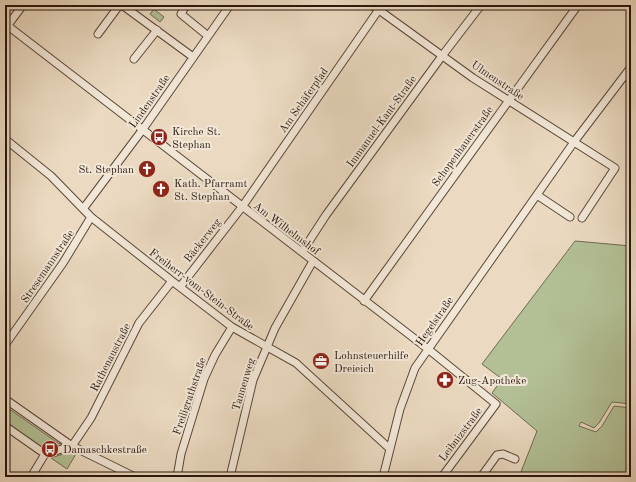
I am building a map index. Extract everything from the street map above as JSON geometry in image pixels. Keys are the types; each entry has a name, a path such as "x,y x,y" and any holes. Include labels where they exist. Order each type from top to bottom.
{"street":[{"path":"98,34 118,7 122,5 193,58"},
{"path":"186,5 182,11 183,15 208,36"},
{"name":"Lindenstraße","path":"83,209 143,129 230,5"},
{"name":"Ulmenstraße","path":"372,5 380,8 442,56 615,168 582,218"},
{"name":"Immanuel-Kant-Straße","path":"302,252 326,215 481,5"},
{"name":"Schopenhauerstraße","path":"364,301 578,5"},
{"path":"6,28 22,6"},
{"name":"Am Schäferpfad","path":"242,207 380,8"},
{"name":"Am Wilhelmshof","path":"6,28 143,129 242,207 428,349 496,404"},
{"path":"134,59 157,30"},
{"name":"Hegelstraße","path":"383,477 412,375 428,349 574,142 631,67"},
{"name":"Freiherr-vom-Stein-Straße","path":"6,143 51,176 91,217 232,327 296,363 390,449"},
{"path":"537,195 570,217"},
{"name":"Bäckerweg","path":"180,287 242,207"},
{"name":"Stresemannstraße","path":"5,345 63,263 91,217"},
{"name":"Tannenweg","path":"230,477 253,380 297,287 313,261"},
{"name":"Rathenaustraße","path":"72,446 92,418 139,323 172,281"},
{"name":"Freiligrathstraße","path":"177,477 181,454 204,379 215,355 232,327"},
{"path":"5,399 72,446 135,477"},
{"name":"Leibnizstraße","path":"442,477 496,404"},
{"path":"5,426 45,454"},
{"path":"31,477 45,454 72,446"},
{"path":"481,477 497,455 503,454 515,459"}],"green space":[{"path":"154,9 164,17 160,22 150,14"},
{"path":"575,241 631,246 631,404 612,402 599,423 594,428 581,422 579,426 596,432 602,426 614,406 631,408 631,477 519,477 537,431 492,393 502,379 482,364"},
{"path":"5,406 58,443 64,445 45,450 5,423"},
{"path":"72,451 76,454 67,469 51,458"}],"place":[{"name":"Kirche St. Stephan","path":"159,137"},
{"name":"St. Stephan","path":"147,169"},
{"name":"Kath. Pfarramt St. Stephan","path":"161,189"},
{"name":"Lohnsteuerhilfe Dreieich","path":"321,361"},
{"name":"Zug-Apotheke","path":"445,380"},
{"name":"Damaschkestraße","path":"50,449"}]}
